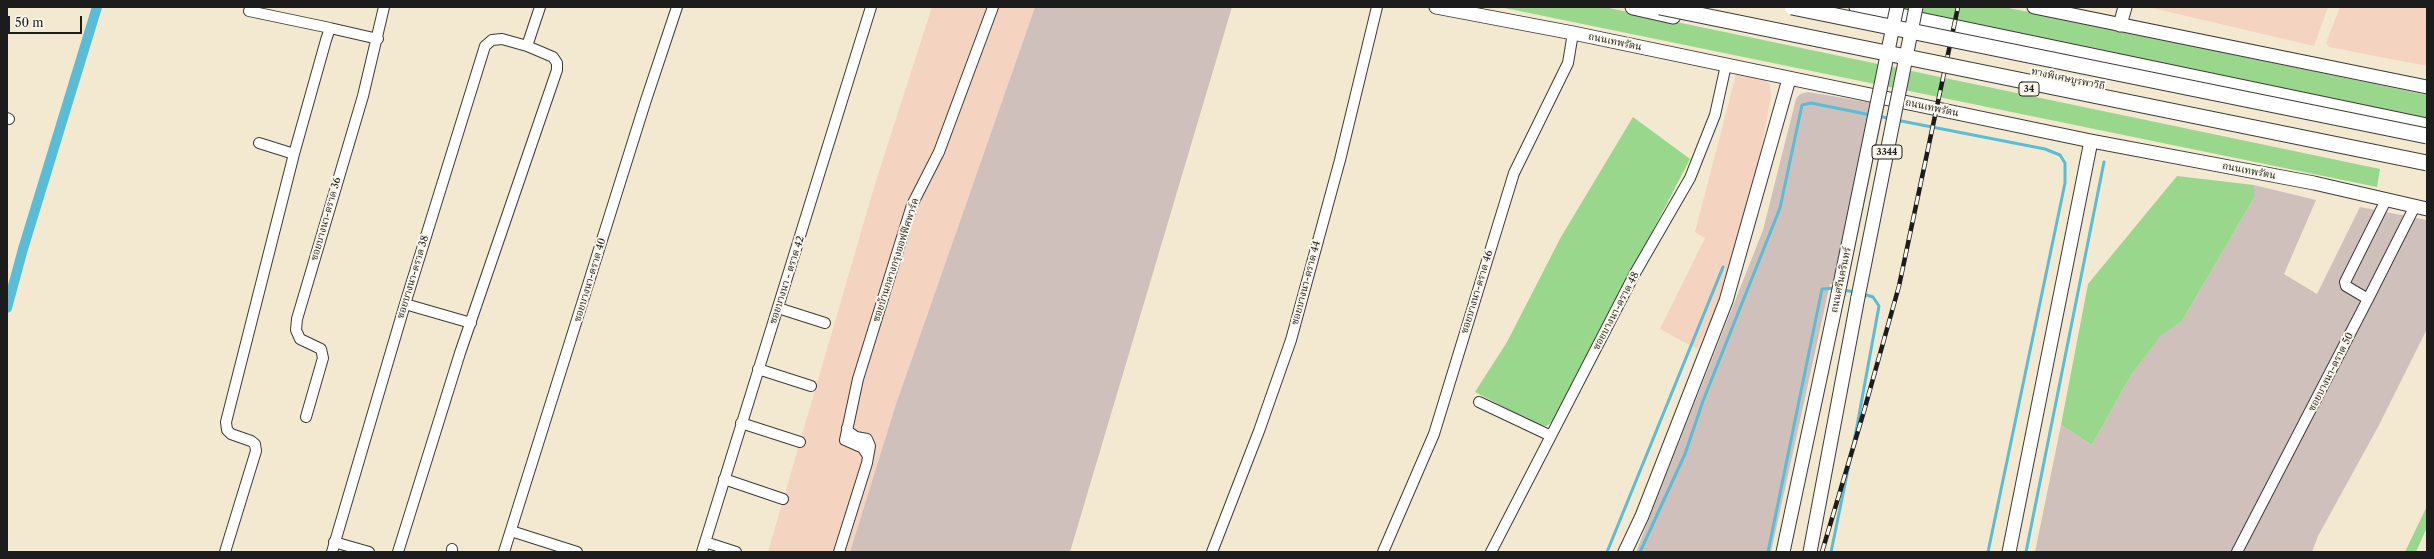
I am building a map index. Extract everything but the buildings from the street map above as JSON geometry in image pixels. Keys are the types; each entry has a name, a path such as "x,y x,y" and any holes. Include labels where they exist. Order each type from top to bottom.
{"highway":[{"name":"34","path":"1632,7 1931,69 2427,168"},
{"path":"1660,7 2427,163"},
{"name":"ทางพิเศษบูรพาวิถี","path":"1709,7 2427,153"},
{"name":"ทางพิเศษบูรพาวิถี","path":"1792,7 2427,136"},
{"path":"1857,7 2427,126"}],"main road":[{"name":"ถนนเทพรัตน","path":"1436,7 1573,33 2091,141 2314,183 2421,207"},
{"name":"ถนนศรีนครินทร์","path":"1783,552 1897,7"},
{"name":"ถนนศรีนครินทร์","path":"1810,552 1858,297 1916,7"},
{"path":"2034,7 2427,87"},
{"path":"2120,25 2125,7"},
{"path":"1625,552 1642,516 1726,301 1789,79"},
{"path":"2009,552 2091,141"}],"street":[{"name":"ซอยบางนา-ตราด 36","path":"306,417 323,358 321,349 300,339 296,330 297,319 378,38 384,7"},
{"path":"526,46 540,7"},
{"name":"ซอยบางนา-ตราด 40","path":"504,552 645,102 677,7"},
{"name":"ซอยบางนา - ตราด 42","path":"704,547 741,423 871,7"},
{"name":"ซอยบ้านกลางกรุงออฟฟิศพาร์ค","path":"840,552 868,456 870,442 849,432 847,428 858,379 912,205 939,152 993,7"},
{"name":"ซอยบางนา-ตราด 44","path":"1212,552 1259,431 1291,340 1340,160 1377,7"},
{"path":"249,11 378,38"},
{"path":"224,552 256,451 255,444 231,434 227,430 226,422 294,154 330,28"},
{"name":"ซอยบางนา-ตราด 46","path":"1383,552 1434,434 1514,173 1568,63 1573,33"},
{"name":"ซอยบางนา-ตราด 38","path":"332,552 405,304 485,46 492,40 502,39 526,46 553,57 557,63 557,70 471,323 398,552"},
{"name":"ซอยบางนา-ตราด 48","path":"1491,552 1634,275 1690,178 1715,115 1726,65"},
{"path":"259,143 294,154"},
{"path":"2368,299 2346,286 2345,282 2386,200"},
{"name":"ซอยบางนา-ตราด 50","path":"2237,552 2368,299 2421,207"},
{"path":"405,304 471,323"},
{"path":"778,308 825,323"},
{"path":"758,369 811,386"},
{"path":"1478,402 1550,436"},
{"path":"741,423 800,442"},
{"path":"724,479 783,499"},
{"path":"511,531 577,552"},
{"path":"334,542 369,552"},
{"path":"704,547 736,552"}],"shaded area":[{"path":"932,7 1035,7 896,404 850,552 768,552 875,184"},
{"path":"1035,7 1232,7 1070,552 850,552 896,404"},
{"path":"2148,7 2328,7 2314,46"},
{"path":"2340,7 2427,7 2427,66 2329,47 2326,43"},
{"path":"1737,71 1765,80 1770,85 1771,96 1760,156 1724,282 1712,321 1697,349 1660,329 1705,238 1695,232"},
{"path":"1808,92 1885,105 1847,287 1830,284 1771,552 1636,552 1763,230 1796,99 1800,94"},
{"path":"2254,185 2316,200 2284,274 2317,294 2360,207 2427,220 2427,329 2378,427 2318,536 2312,552 2035,552 2061,425 2092,445 2131,375 2161,334 2182,321 2254,198"}],"green space":[{"path":"1500,7 1604,7 2380,169 2377,187"},
{"path":"1878,7 2003,7 2024,11 2427,95 2427,119"},
{"path":"1633,117 1690,159 1554,420 1547,426 1536,424 1475,392 1507,342 1561,237"},
{"path":"2177,176 2254,185 2254,198 2182,321 2161,335 2131,375 2092,445 2061,425 2088,284"},
{"path":"2427,506 2427,527 2416,552 2405,552"}],"waterway":[{"path":"7,308 23,249 97,7"},
{"path":"1640,552 1685,454 1703,401 1780,208 1802,105 1811,103 1871,115"},
{"path":"1879,116 1891,119"},
{"path":"1896,120 2045,149 2060,155 2065,163 2065,183 1988,552"},
{"path":"2026,552 2104,162"},
{"path":"1607,552 1723,267"},
{"path":"1768,552 1822,289 1836,288"},
{"path":"1843,290 1855,292"},
{"path":"1831,552 1857,426 1879,306 1873,297 1863,294"}],"railway":[{"path":"1822,552 1899,286 1958,7"}]}
